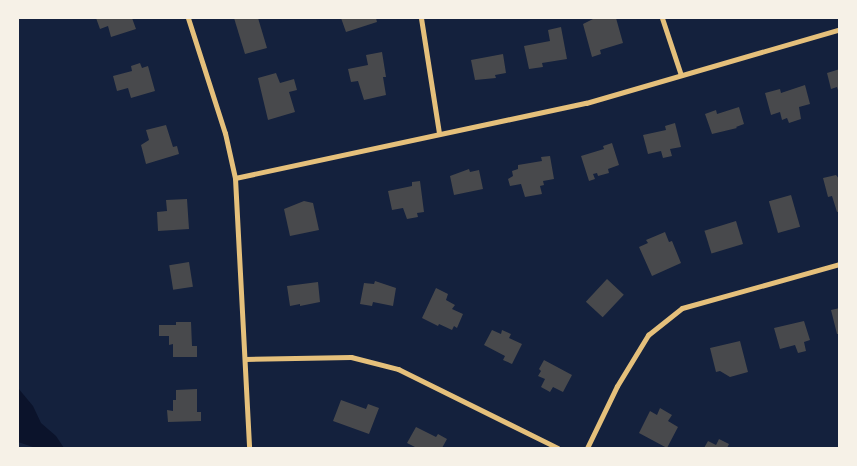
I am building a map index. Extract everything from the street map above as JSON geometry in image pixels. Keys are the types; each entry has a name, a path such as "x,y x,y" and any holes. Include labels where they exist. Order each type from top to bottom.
{"street":[{"path":"188,18 225,133 235,178 249,448"},
{"path":"421,18 439,133"},
{"path":"662,18 681,76"},
{"path":"235,178 586,103 840,29"},
{"path":"588,448 616,386 648,335 682,308 840,264"},
{"path":"245,359 351,357 398,369 558,448"}],"water":[{"path":"18,388 33,406 41,423 56,436 64,448 33,447 18,442"}],"building":[{"path":"96,18 132,18 136,29 111,37 108,26 100,29"},
{"path":"234,18 258,18 267,48 245,54"},
{"path":"341,18 376,18 377,22 346,32"},
{"path":"595,18 616,18 623,43 600,50 601,54 592,57 583,24"},
{"path":"561,27 567,59 542,63 543,67 529,69 524,46 550,41 548,30"},
{"path":"382,52 386,77 383,77 386,95 364,100 358,81 351,82 348,69 368,65 366,55"},
{"path":"503,54 506,73 495,75 496,78 475,80 471,60"},
{"path":"140,63 142,68 148,66 155,91 131,98 128,88 117,91 113,76 132,71 131,66"},
{"path":"840,69 839,94 837,87 831,89 827,73"},
{"path":"276,73 280,83 294,79 297,90 289,92 295,112 268,120 258,78"},
{"path":"805,85 810,104 799,107 801,119 789,123 787,118 782,120 780,112 771,115 765,93 780,89 781,93"},
{"path":"739,107 744,124 737,128 712,134 705,114 716,110 717,114"},
{"path":"675,123 681,147 670,149 672,156 663,158 661,151 648,154 643,135 666,130 665,126"},
{"path":"166,125 173,147 177,146 179,154 146,164 141,145 149,140 146,130"},
{"path":"612,143 619,165 608,169 609,173 598,176 597,173 593,174 595,179 589,181 581,156 604,149 603,146"},
{"path":"550,156 554,179 543,181 544,185 540,186 542,194 525,197 521,184 510,186 508,179 513,176 512,171 518,169 518,165 542,161 541,157"},
{"path":"469,169 470,172 479,170 483,189 454,195 450,176"},
{"path":"836,175 840,180 838,191 840,211 837,212 832,196 828,197 823,178"},
{"path":"420,181 424,212 417,213 418,217 407,219 403,208 392,210 388,191 412,186 412,182"},
{"path":"791,195 800,227 778,233 769,201"},
{"path":"187,199 189,229 158,231 157,212 167,211 166,200"},
{"path":"304,201 313,203 319,230 290,236 284,209"},
{"path":"736,221 743,244 711,254 704,231"},
{"path":"665,232 669,242 672,241 681,263 652,276 639,247 648,243 646,240"},
{"path":"189,262 193,287 173,290 169,265"},
{"path":"607,279 624,295 603,317 586,302"},
{"path":"375,281 396,288 393,306 373,302 372,306 360,304 364,283 374,284"},
{"path":"318,282 320,302 290,306 287,286"},
{"path":"436,288 448,294 446,300 455,305 452,309 463,314 457,328 454,326 452,330 439,324 438,326 422,318"},
{"path":"840,308 840,334 837,334 831,310"},
{"path":"804,321 810,340 804,342 806,351 798,353 795,345 780,349 774,328"},
{"path":"176,322 191,322 192,346 197,346 197,357 173,357 173,344 169,345 169,336 159,336 159,325 176,325"},
{"path":"492,330 501,334 502,330 511,334 509,338 522,344 512,364 503,360 505,356 484,345"},
{"path":"740,341 748,372 730,377 720,371 716,372 710,348"},
{"path":"544,360 572,375 563,392 553,387 550,392 541,387 545,379 538,376 541,371 539,369"},
{"path":"197,389 197,412 201,412 201,421 168,422 167,410 173,411 173,400 176,400 176,390"},
{"path":"341,400 366,409 368,404 379,408 369,434 333,421"},
{"path":"660,408 672,415 668,421 678,427 667,448 639,433 650,411 657,415"},
{"path":"416,427 436,437 438,434 447,439 442,448 417,448 407,443"},
{"path":"719,439 729,444 727,448 704,448 708,441 716,445"}]}
